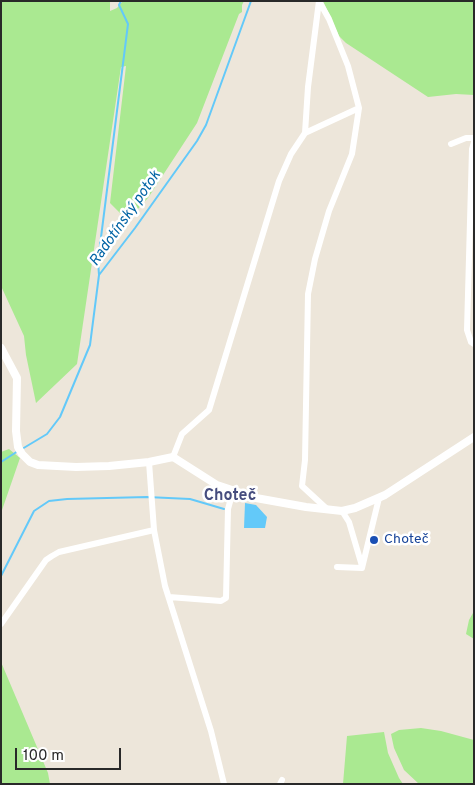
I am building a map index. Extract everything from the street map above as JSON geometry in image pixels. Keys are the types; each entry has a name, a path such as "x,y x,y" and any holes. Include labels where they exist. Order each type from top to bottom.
{"street":[{"path":"173,457 182,434 209,410 279,180 291,154 305,133 308,87 319,1 329,19 348,66 359,108 352,154 329,211 315,258 308,294 305,460 302,486 327,509"},
{"path":"305,133 359,108"},
{"path":"451,144 466,138 474,138"},
{"path":"474,142 472,149 467,330 471,342 474,344"},
{"path":"1,348 17,378 16,431 20,450 30,462 38,465 76,467 149,462 173,457 217,485 256,498 342,511 379,498 474,437"},
{"path":"149,462 154,530 169,597 211,731 224,784"},
{"path":"169,597 221,601 226,598 228,509 233,490"},
{"path":"362,568 379,498"},
{"path":"342,511 350,522 362,568"},
{"path":"1,624 46,560 52,556 59,552 154,530"},
{"path":"337,567 362,568"}],"green space":[{"path":"1,1 110,1 110,11 117,8 123,1 244,1 242,12 239,14 197,123 148,198 126,222 127,214 123,216 110,203 126,66 121,67 77,364 36,403 24,336 1,286"},
{"path":"323,1 474,1 474,95 456,94 428,97 346,43 339,36"},
{"path":"9,449 20,458 1,513 1,452"},
{"path":"473,613 474,639 466,634 469,620"},
{"path":"1,662 48,773 50,784 1,784"},
{"path":"421,728 474,740 474,784 419,784 404,770 394,748 391,734 399,730"},
{"path":"384,732 388,753 403,784 343,784 347,736"}],"water":[{"path":"245,503 256,505 267,517 265,528 244,528"}],"waterway":[{"path":"99,275 98,261 128,24 119,5 121,1"},
{"name":"Radotínský potok","path":"22,449 47,434 60,417 90,345 99,275 135,228 197,141 206,125 251,1"},
{"name":"Radotínský potok","path":"1,462 18,451"},
{"path":"1,576 34,511 49,501 147,497 190,499 224,509"}],"place":[{"name":"Choteč","path":"374,540"}],"district":[{"name":"Choteč","path":"230,497"}]}
